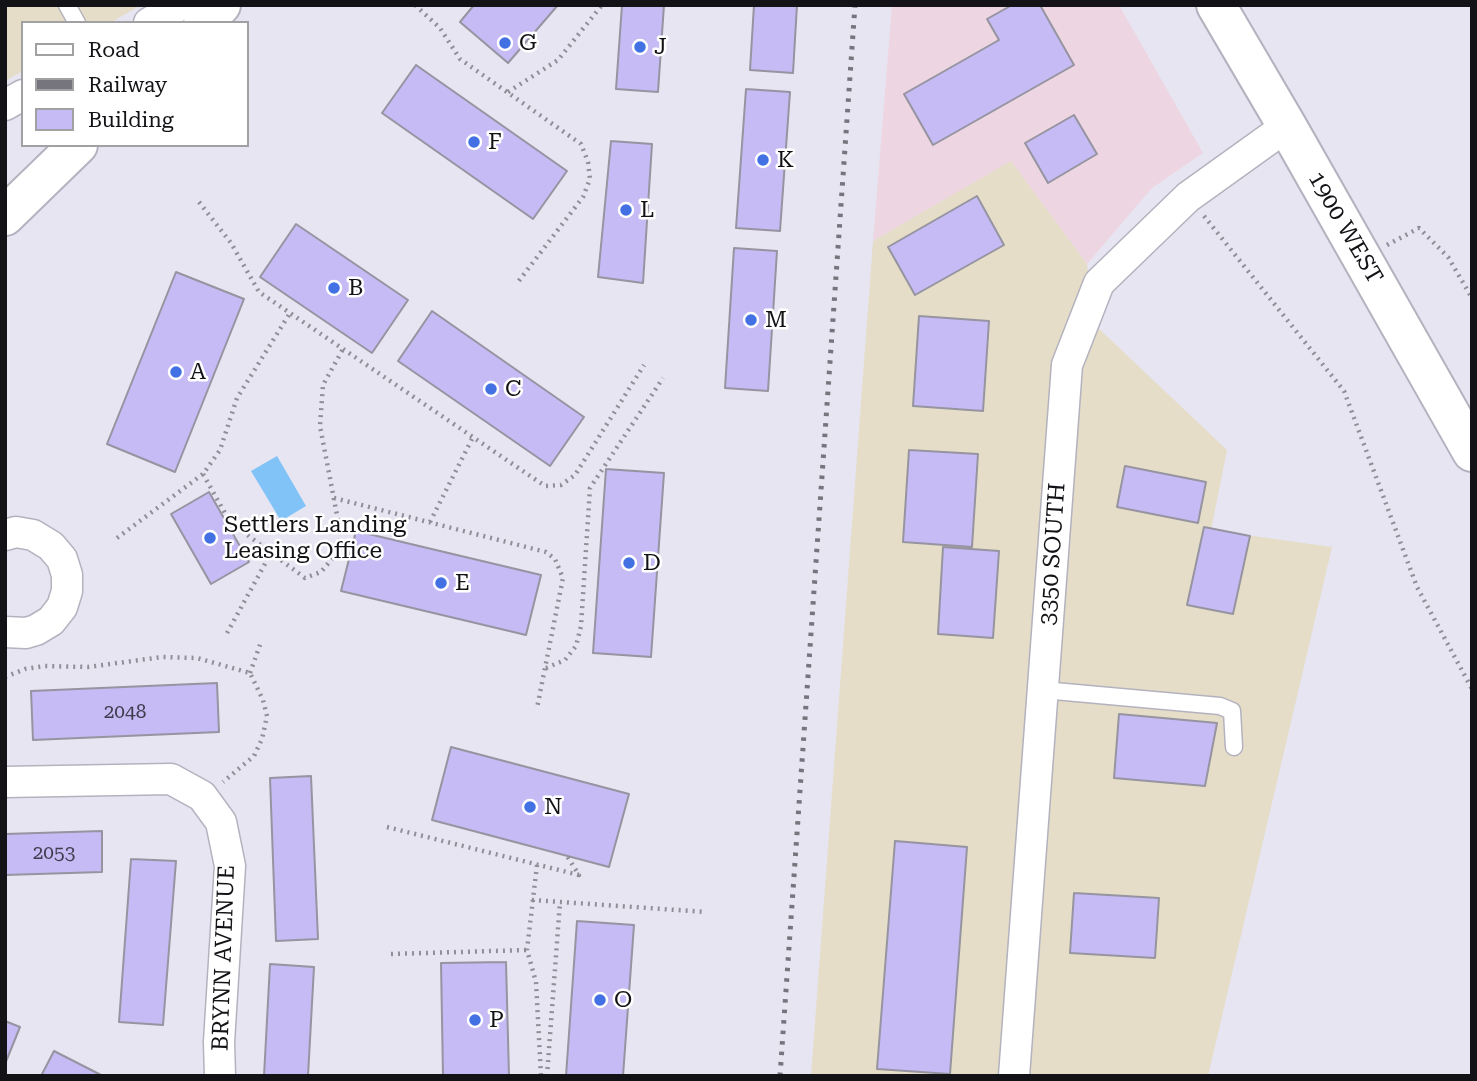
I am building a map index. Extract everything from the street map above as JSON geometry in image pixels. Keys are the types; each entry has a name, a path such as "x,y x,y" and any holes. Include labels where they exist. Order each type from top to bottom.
{"main road":[{"path":"205,21 221,5"},
{"name":"1900 WEST","path":"1216,5 1472,452"},
{"path":"5,216 76,147"}],"street":[{"path":"152,21 180,5"},
{"path":"5,106 21,96"},
{"name":"3350 SOUTH","path":"1014,1076 1067,365 1099,283 1188,197 1287,126"},
{"path":"5,535 33,535 51,545 62,559 67,575 67,591 62,607 51,621 26,633 5,632"},
{"name":"BRYNN AVENUE","path":"5,782 172,779 202,796 221,822 230,866 219,1042 220,1076"}],"lane":[{"path":"67,5 76,21"},
{"path":"1043,690 1220,706 1232,711 1234,747"}],"path":[{"path":"415,5 440,27 460,59 581,144 588,162 590,179 583,197 518,282"},
{"path":"508,92 558,60 602,5"},
{"path":"1188,197 1344,391 1416,587 1472,689"},
{"path":"199,202 231,243 259,292 545,485 561,485 575,475 644,365"},
{"path":"1363,259 1419,228 1448,257 1472,298"},
{"path":"117,538 203,474 220,450 237,398 290,313"},
{"path":"203,474 230,522 305,578 321,572 337,553 341,536 320,426 323,385 343,349"},
{"path":"545,668 565,660 576,646 581,626 590,488 663,378"},
{"path":"430,522 473,437"},
{"path":"334,498 546,552 555,559 563,578 537,708"},
{"path":"227,633 271,553"},
{"path":"202,796 240,770 254,756 262,739 267,716 263,700 250,673 261,642"},
{"path":"5,677 25,669 45,666 88,667 162,657 197,658 250,673"},
{"path":"387,827 579,875 567,856"},
{"path":"537,864 527,950 537,982 541,1076"},
{"path":"532,900 706,912"},
{"path":"548,1076 560,902"},
{"path":"391,954 527,950"}],"shaded area":[{"path":"5,5 141,5 113,21 21,21 21,72 5,81"},
{"path":"892,5 1119,5 1203,153 1152,188 1087,264 1011,162 873,241"},
{"path":"1011,161 1087,264 1095,325 1227,450 1211,530 1332,547 1208,1076 811,1076 873,241"}],"water":[{"path":"277,456 306,506 281,521 251,471"}],"building":[{"name":"G","path":"474,5 558,5 508,63 460,22"},
{"name":"J","path":"622,5 664,5 658,92 616,89"},
{"path":"754,5 797,5 793,73 750,70"},
{"path":"1012,5 1040,5 1074,65 933,145 904,94 999,40 987,19"},
{"name":"F","path":"416,65 567,171 533,219 382,113"},
{"name":"K","path":"746,89 790,92 780,231 736,228"},
{"path":"1074,115 1097,154 1048,183 1025,143"},
{"name":"L","path":"611,141 652,144 643,283 598,277"},
{"path":"977,196 1004,245 915,295 888,247"},
{"name":"B","path":"296,224 408,300 372,353 260,277"},
{"name":"M","path":"734,248 777,251 768,391 725,388"},
{"name":"A","path":"176,272 244,299 175,472 107,444"},
{"name":"C","path":"432,311 584,417 550,466 398,361"},
{"path":"919,316 989,321 983,411 913,406"},
{"path":"909,450 978,454 972,547 903,542"},
{"path":"1125,466 1206,482 1198,523 1117,507"},
{"name":"D","path":"606,469 664,473 651,657 593,653"},
{"name":"Settlers Landing Leasing Office","path":"209,492 249,562 211,584 171,514"},
{"path":"1204,527 1250,536 1233,614 1187,605"},
{"name":"E","path":"356,531 541,575 526,635 341,591"},
{"path":"943,547 999,551 993,638 938,634"},
{"path":"217,683 219,732 33,740 31,691"},
{"path":"1119,714 1217,723 1205,786 1114,778"},
{"name":"N","path":"451,747 629,794 609,867 432,820"},
{"path":"311,776 318,939 276,941 270,778"},
{"path":"102,831 102,872 5,875 5,834"},
{"path":"895,841 967,847 950,1074 877,1069"},
{"path":"131,859 176,861 163,1025 119,1022"},
{"path":"1074,893 1159,898 1155,958 1070,953"},
{"name":"O","path":"577,921 634,925 623,1076 566,1076"},
{"name":"P","path":"506,962 509,1076 443,1076 441,963"},
{"path":"270,964 314,967 308,1076 264,1076"},
{"path":"5,1021 20,1027 5,1064"},
{"path":"54,1051 103,1076 41,1076"}],"railway":[{"path":"780,1076 855,5"}],"place":[{"name":"G","path":"505,43"},
{"name":"J","path":"640,47"},
{"name":"F","path":"474,142"},
{"name":"K","path":"763,160"},
{"name":"L","path":"626,210"},
{"name":"B","path":"334,288"},
{"name":"M","path":"751,320"},
{"name":"A","path":"176,372"},
{"name":"C","path":"491,389"},
{"name":"Settlers Landing Leasing Office","path":"210,538"},
{"name":"D","path":"629,563"},
{"name":"E","path":"441,583"},
{"name":"N","path":"530,807"},
{"name":"O","path":"600,1000"},
{"name":"P","path":"475,1020"}]}
